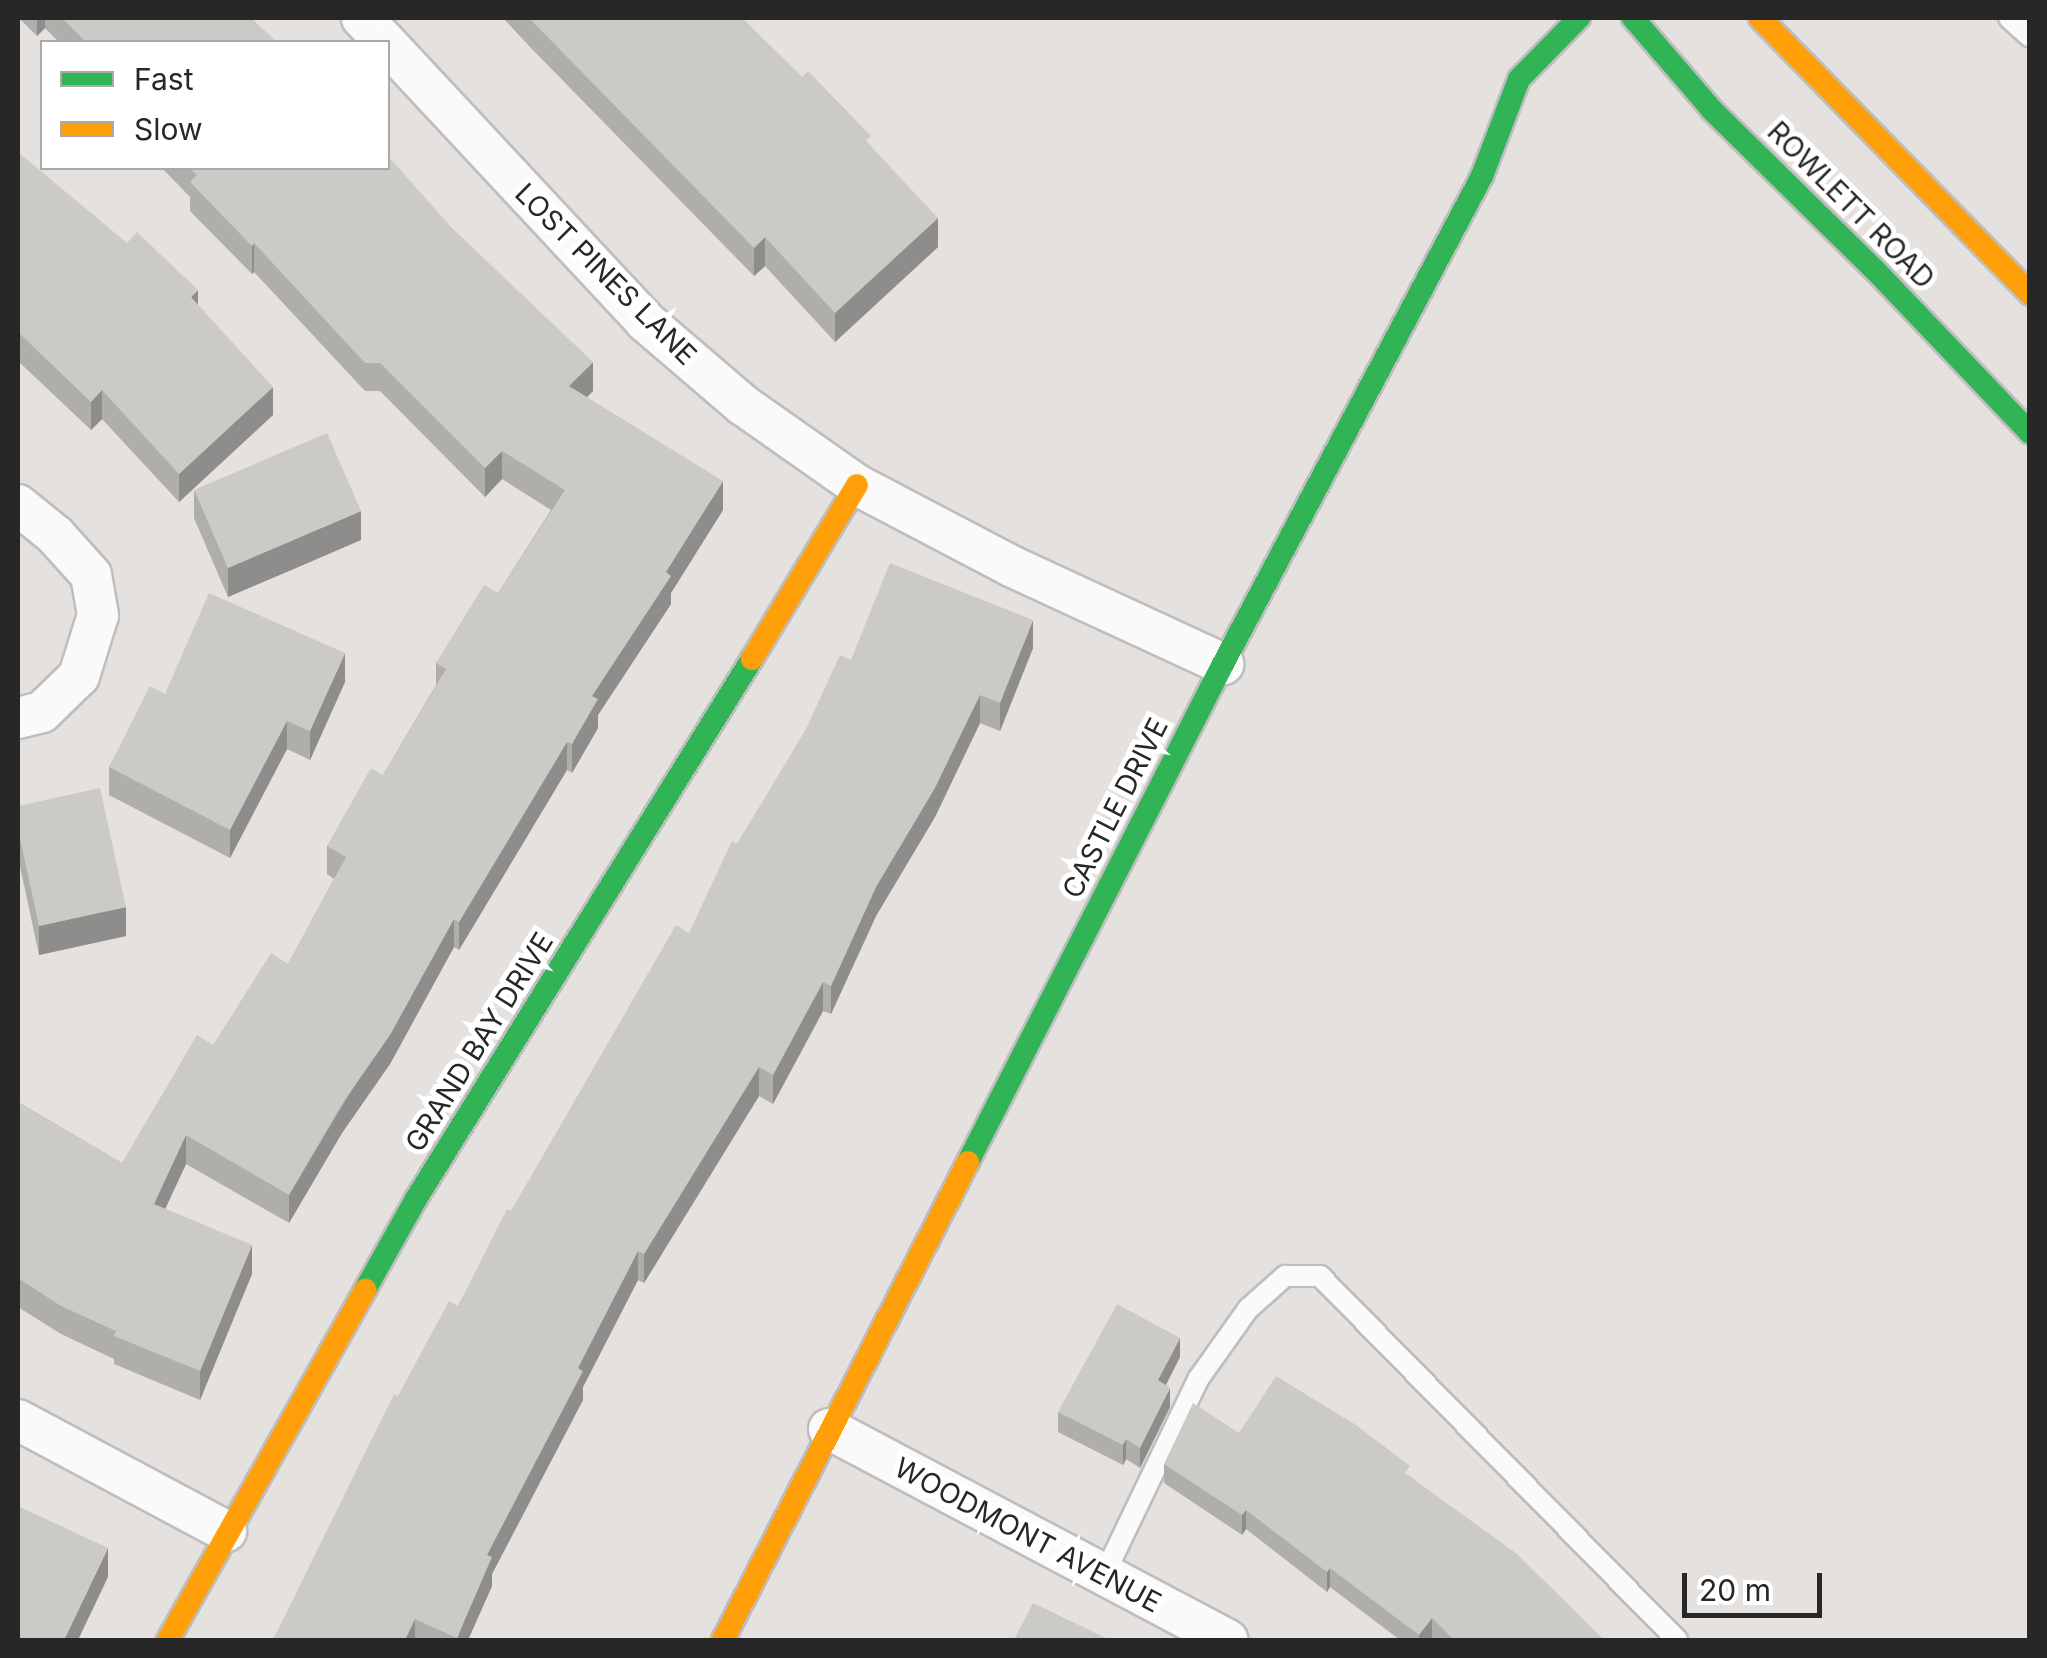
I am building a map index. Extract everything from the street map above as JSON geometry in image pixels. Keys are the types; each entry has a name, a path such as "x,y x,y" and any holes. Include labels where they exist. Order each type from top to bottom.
{"street":[{"name":"LOST PINES LANE","path":"362,18 382,40"},
{"name":"CASTLE DRIVE","path":"723,1640 1223,664 1482,176 1518,79 1579,18"},
{"name":"ROWLETT ROAD","path":"1632,18 1712,110 1874,269 2030,433"},
{"path":"1760,18 2030,294"},
{"name":"LOST PINES LANE","path":"390,48 644,321 742,404 857,485 1011,566 1223,664"},
{"name":"GRAND BAY DRIVE","path":"168,1640 416,1199 598,912 857,485"},
{"path":"18,506 55,535 91,575 98,615 79,676 42,712 18,718"},
{"path":"18,1420 226,1532"},
{"name":"WOODMONT AVENUE","path":"829,1429 1228,1640"}],"lane":[{"path":"2010,18 2030,36"},
{"path":"1104,1575 1199,1378 1248,1308 1285,1276 1320,1276 1677,1640"}],"building":[{"path":"62,18 251,18 274,40 84,40"},
{"path":"529,18 742,18 802,77 808,71 871,136 866,141 938,218 835,313 765,237 754,248"},
{"path":"18,152 127,243 137,232 198,290 191,297 273,387 179,474 102,390 91,402 18,332"},
{"path":"390,158 451,227 593,362 569,386 723,481 666,572 671,576 592,696 598,699 572,744 567,742 459,922 454,919 390,1035 342,1104 289,1195 186,1135 154,1204 252,1245 200,1371 114,1336 116,1331 61,1306 18,1278 18,1102 122,1163 197,1035 213,1045 271,953 288,964 346,857 327,846 371,768 383,775 446,669 436,663 484,585 498,593 565,490 502,451 485,468 380,363 365,363 254,243 252,246 190,182 197,175 191,170 390,170"},
{"path":"327,433 361,511 228,568 194,490"},
{"path":"890,563 1033,620 1000,703 980,695 935,788 876,887 831,986 823,982 773,1075 759,1067 644,1254 638,1251 578,1368 583,1371 487,1555 492,1557 457,1638 415,1619 405,1640 273,1640 394,1394 398,1396 449,1301 458,1306 507,1209 511,1211 676,925 689,933 732,841 737,844 806,729 840,655 851,660"},
{"path":"209,593 345,653 310,731 287,721 230,830 109,767 150,686 165,694"},
{"path":"100,788 126,907 39,926 18,829 18,806"},
{"path":"1117,1304 1180,1338 1158,1380 1170,1388 1140,1448 1126,1439 1123,1445 1058,1412"},
{"path":"1276,1376 1356,1425 1410,1466 1405,1473 1517,1554 1604,1640 1454,1640 1432,1618 1419,1635 1246,1510 1242,1515 1164,1464 1193,1403 1239,1433"},
{"path":"18,1506 108,1548 64,1640 18,1640"},
{"path":"1033,1603 1110,1640 1014,1640"}],"traffic: fast":[{"path":"968,1162 1223,664 1482,176 1519,79 1579,18"},
{"path":"1633,18 1712,110 1874,269 2030,433"},
{"path":"365,1290 416,1199 752,659"}],"traffic: slow":[{"path":"1760,18 2030,294"},
{"path":"752,659 857,485"},
{"path":"723,1640 968,1162"},
{"path":"168,1640 365,1290"}]}
